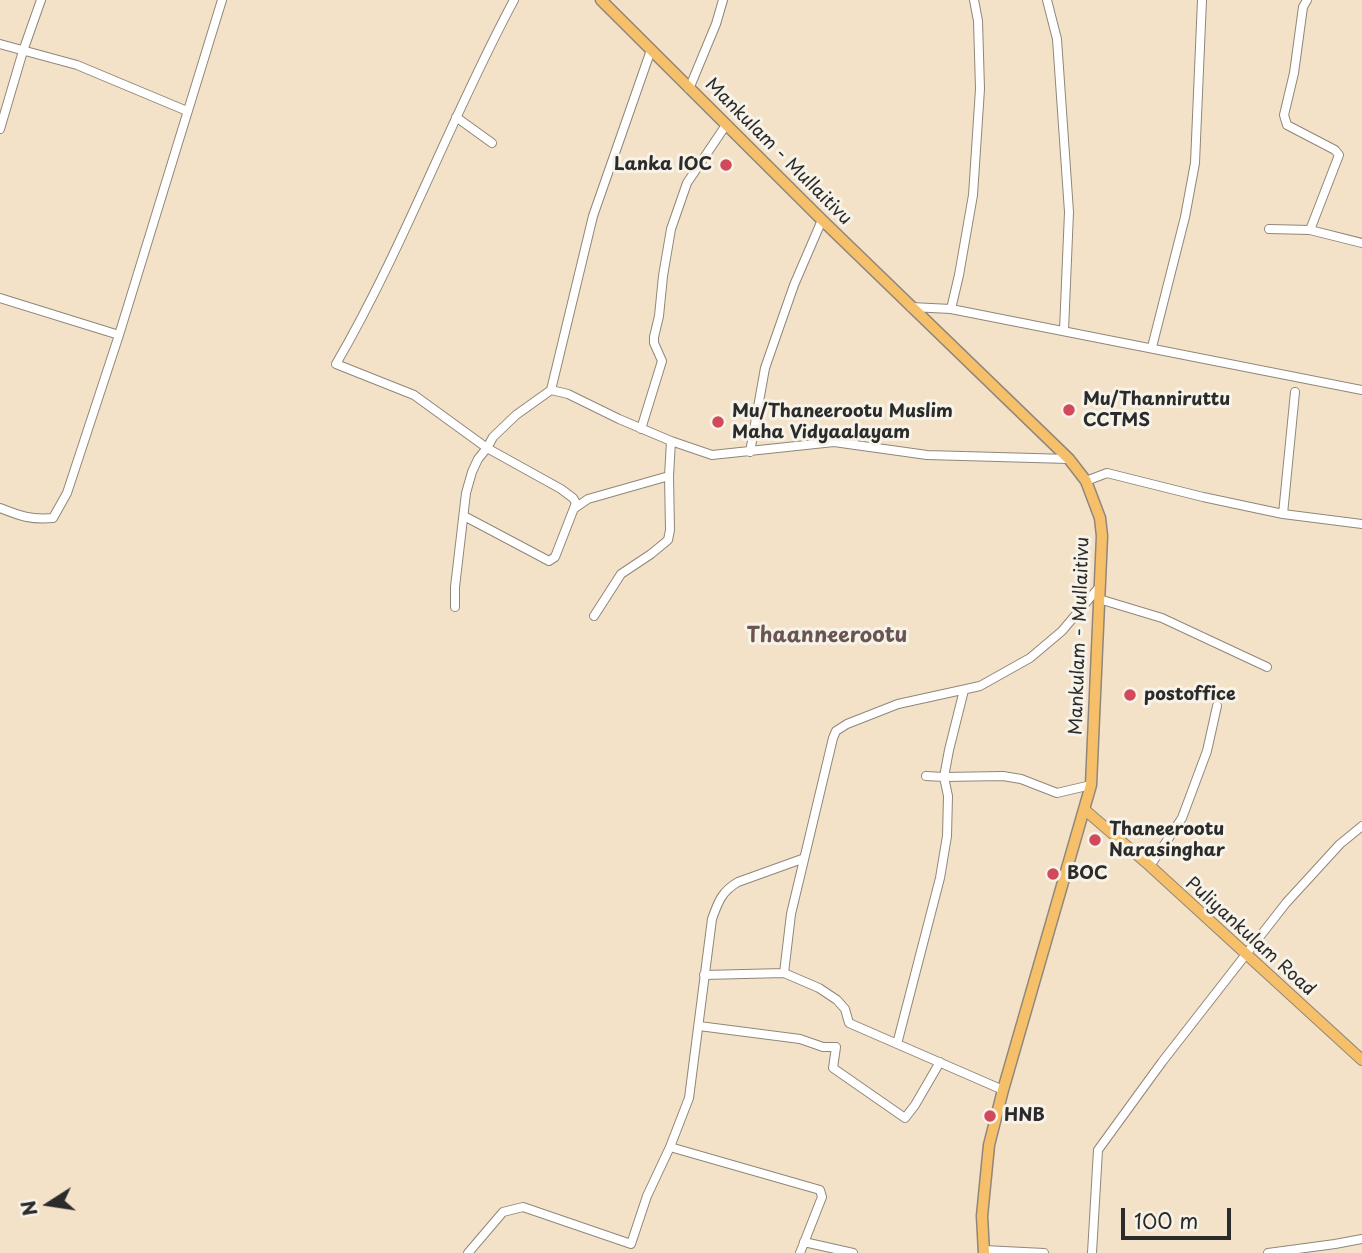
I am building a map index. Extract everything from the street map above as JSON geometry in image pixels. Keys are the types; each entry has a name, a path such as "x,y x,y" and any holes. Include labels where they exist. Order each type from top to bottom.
{"highway":[{"name":"Mankulam - Mullaitivu","path":"601,0 822,220 1069,459 1086,481 1100,518 1100,599 1091,785 989,1145 982,1216 984,1251"}],"main road":[{"name":"Puliyankulam Road","path":"1085,810 1362,1060"}],"street":[{"path":"0,129 41,0"},
{"path":"0,508 22,517 53,518 67,493 119,335 222,0"},
{"path":"464,516 549,561 555,558 576,503 561,489 487,448 414,395 336,364 362,319 514,0"},
{"path":"689,89 723,0"},
{"path":"951,309 973,195 980,89 978,21 974,0"},
{"path":"1047,0 1057,39 1069,212 1064,330"},
{"path":"1152,348 1185,217 1195,163 1202,0"},
{"path":"1307,0 1303,7 1294,73 1284,115 1287,125 1335,150 1339,155 1310,230"},
{"path":"0,44 77,65 187,111"},
{"path":"455,607 466,493 472,472 493,437 516,415 551,390 593,216 651,50"},
{"path":"456,117 492,143"},
{"path":"641,429 662,361 654,337 671,229 687,183 726,125"},
{"path":"750,452 765,368 794,285 822,220"},
{"path":"1269,229 1310,230 1362,243"},
{"path":"0,298 119,335"},
{"path":"911,307 951,309 1362,390"},
{"path":"551,390 568,394 641,429 712,455 834,442 927,455 1069,459"},
{"path":"1283,514 1295,392"},
{"path":"594,616 621,574 668,540 671,441"},
{"path":"1086,481 1107,473 1283,514 1362,524"},
{"path":"575,508 588,499 669,476"},
{"path":"784,972 790,914 836,731 898,704 981,686 1030,658 1062,631 1100,586"},
{"path":"1100,599 1162,618 1267,667"},
{"path":"897,1044 940,877 947,836 948,796 944,777 948,750 964,690"},
{"path":"1150,866 1182,818 1207,751 1217,706"},
{"path":"926,776 1003,776 1021,779 1057,793 1091,785"},
{"path":"1092,1253 1098,1150 1286,903 1340,844 1362,826"},
{"path":"468,1253 503,1212 523,1207 632,1244 647,1196 690,1098 712,919 720,898 728,888 738,883 803,859"},
{"path":"705,975 784,972 819,988 837,1000 845,1009 849,1023 1003,1090"},
{"path":"699,1026 800,1039 822,1047 836,1048 833,1068 905,1118 940,1062"},
{"path":"670,1147 820,1189 822,1197 800,1253"},
{"path":"1268,1253 1336,1249 1362,1239"},
{"path":"804,1242 853,1253"},
{"path":"984,1251 1044,1253"}],"place":[{"name":"Lanka IOC","path":"726,165"},
{"name":"Mu/Thanniruttu CCTMS","path":"1069,410"},
{"name":"Mu/Thaneerootu Muslim Maha Vidyaalayam","path":"718,422"},
{"name":"postoffice","path":"1130,695"},
{"name":"Thaneerootu Narasinghar","path":"1095,840"},
{"name":"BOC","path":"1053,874"},
{"name":"HNB","path":"990,1116"}],"district":[{"name":"Thaanneerootu","path":"827,636"}]}
